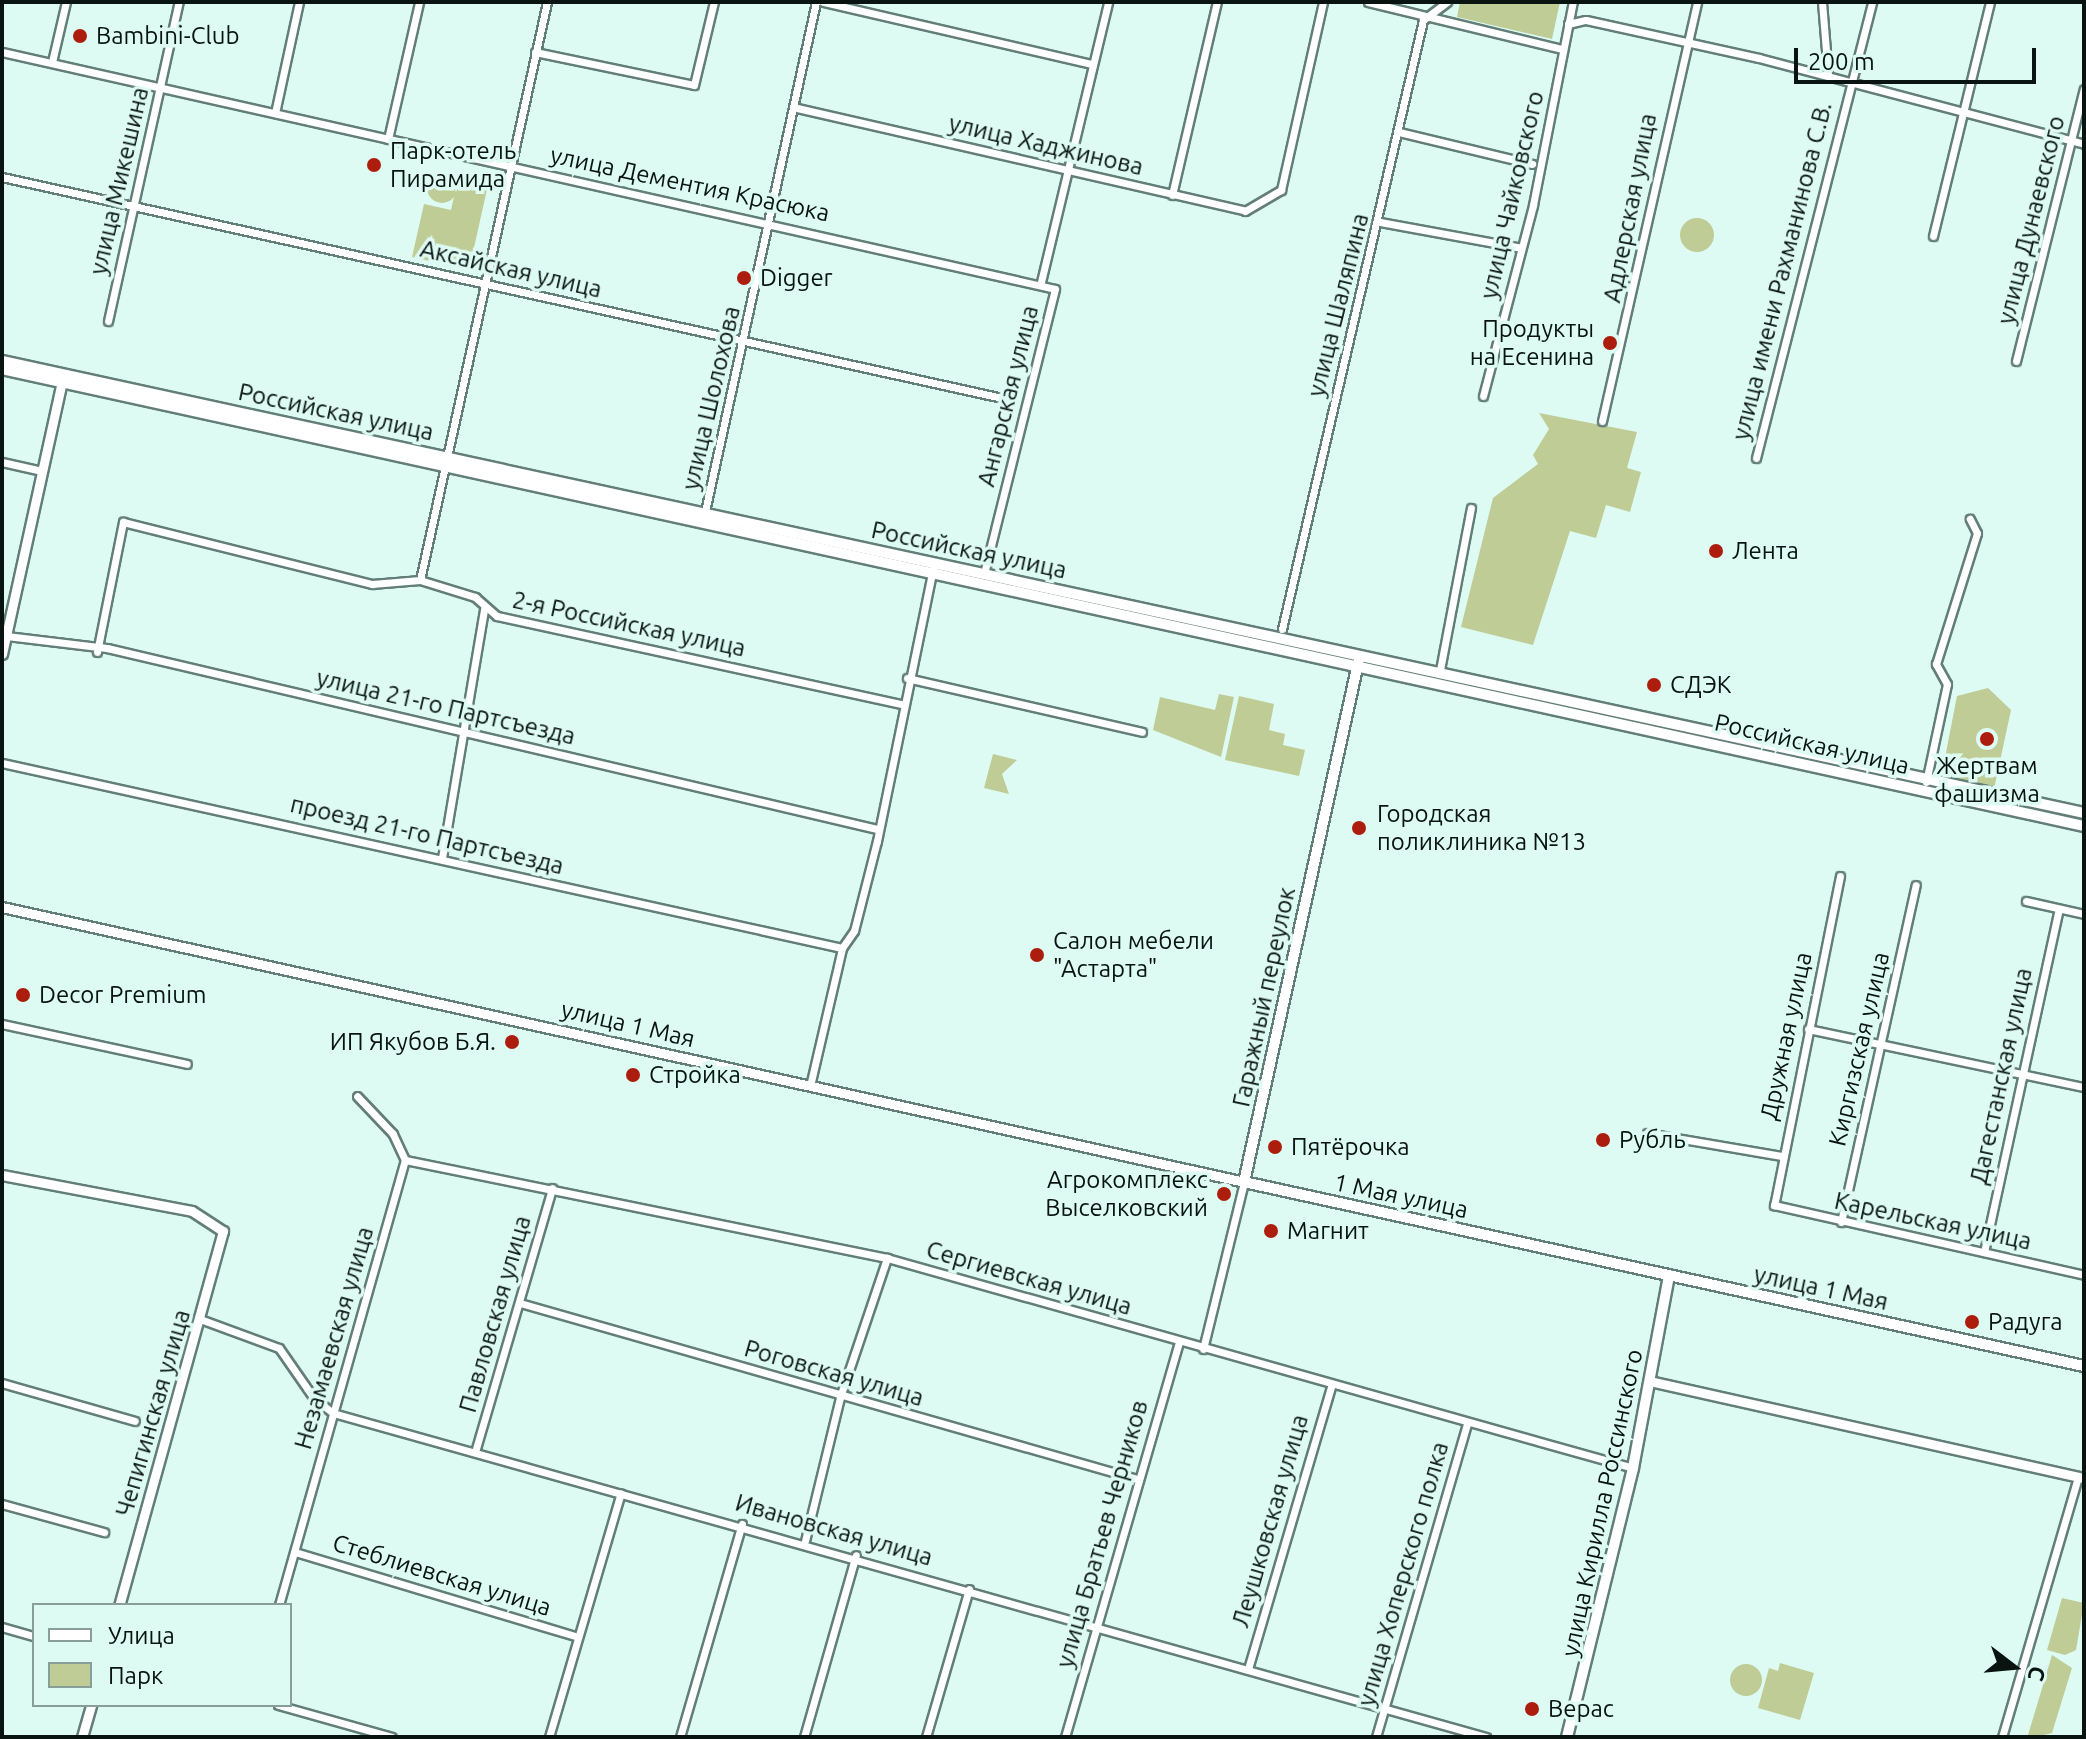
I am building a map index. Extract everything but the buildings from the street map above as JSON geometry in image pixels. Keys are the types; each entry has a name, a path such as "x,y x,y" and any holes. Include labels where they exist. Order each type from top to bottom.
{"main road":[{"name":"Российская улица","path":"2,361 63,378 703,518 1359,659 1440,670 2084,813"},
{"name":"Российская улица","path":"2,369 63,378"},
{"name":"Российская улица","path":"934,567 984,574 2084,826"},
{"name":"Гаражный переулок","path":"1247,1182 1258,1116 1359,659"},
{"name":"1 Мая улица","path":"1247,1182 1550,1249"},
{"name":"улица 1 Мая","path":"1550,1249 2084,1366"},
{"name":"улица Кирилла Россинского","path":"1567,1737 1633,1468 1669,1275"}],"street":[{"path":"52,62 66,2"},
{"name":"улица Микешина","path":"108,321 179,2"},
{"path":"275,113 299,2"},
{"path":"388,139 419,2"},
{"path":"420,580 547,2"},
{"path":"535,52 694,85 714,2"},
{"name":"улица Шолохова","path":"703,518 773,223 816,2"},
{"path":"823,2 1092,64"},
{"name":"Ангарская улица","path":"984,574 1055,289 1041,282 1108,2"},
{"path":"1172,195 1217,2"},
{"name":"улица Хаджинова","path":"797,108 1245,211 1281,190 1323,2"},
{"path":"1368,2 1423,20 1562,49"},
{"path":"1423,20 1447,2"},
{"name":"улица Чайковского","path":"1483,396 1521,248 1573,2"},
{"name":"Адлерская улица","path":"1602,421 1697,2"},
{"path":"1822,2 1828,75"},
{"name":"улица имени Рахманинова С.В.","path":"1756,458 1872,2"},
{"path":"1933,236 1990,2"},
{"name":"улица Шаляпина","path":"1282,629 1380,222 1423,20"},
{"path":"1568,24 1586,20 1689,42 1828,75 2084,144"},
{"name":"улица Дементия Красюка","path":"2,52 1041,282"},
{"name":"улица Дунаевского","path":"2016,361 2084,89"},
{"path":"1399,132 1532,164"},
{"name":"Аксайская улица","path":"2,177 1011,400"},
{"path":"1380,222 1521,248"},
{"path":"2,654 63,378"},
{"path":"2,462 42,471"},
{"path":"1440,670 1471,508"},
{"path":"1927,779 1947,684 1936,664 1977,533 1970,519"},
{"name":"2-я Российская улица","path":"97,652 123,522 372,584 420,580 475,597 484,609 902,704"},
{"path":"810,1086 842,948 854,931 907,678 934,567"},
{"path":"442,858 484,609"},
{"name":"улица 21-го Партсъезда","path":"6,636 97,652 107,648 877,829"},
{"path":"907,678 1142,732"},
{"name":"проезд 21-го Партсъезда","path":"2,763 842,948"},
{"name":"Российская улица","path":"1924,791 1927,779"},
{"name":"Дружная улица","path":"1774,1205 1781,1156 1840,876"},
{"name":"Киргизская улица","path":"1841,1222 1916,885"},
{"path":"2026,901 2084,914"},
{"name":"улица 1 Мая","path":"2,907 1247,1182"},
{"name":"Дагестанская улица","path":"1984,1252 2059,909"},
{"path":"2,1024 187,1064"},
{"path":"1808,1029 2084,1087"},
{"path":"357,1096 393,1134 405,1160"},
{"path":"1647,1133 1781,1156"},
{"name":"Сергиевская улица","path":"405,1160 887,1258 1179,1343 1633,1468"},
{"name":"Незамаевская улица","path":"280,1603 405,1160"},
{"name":"Чепигинская улица","path":"2,1175 192,1211 223,1231 120,1603"},
{"name":"Гаражный переулок","path":"1203,1349 1247,1182"},
{"name":"Павловская улица","path":"475,1452 552,1188"},
{"name":"Карельская улица","path":"1774,1205 2084,1275"},
{"path":"805,1541 840,1397 887,1258"},
{"name":"Роговская улица","path":"520,1303 840,1397 1137,1479"},
{"name":"Ивановская улица","path":"200,1319 279,1348 313,1397 333,1413 856,1555 1486,1737"},
{"name":"улица Братьев Черников","path":"1065,1737 1137,1479 1179,1343"},
{"path":"1650,1381 2081,1477 2002,1737"},
{"path":"2,1383 135,1421"},
{"name":"Леушковская улица","path":"1248,1669 1332,1384"},
{"name":"улица Хоперского полка","path":"1376,1737 1467,1423"},
{"path":"549,1737 621,1493"},
{"path":"2,1504 104,1532"},
{"path":"680,1737 742,1524"},
{"name":"Стеблиевская улица","path":"295,1552 578,1637"},
{"path":"804,1737 856,1555"},
{"path":"926,1737 969,1589"},
{"path":"2,1627 32,1635"},
{"path":"82,1737 90,1707"},
{"path":"285,1707 392,1737"}],"green space":[{"path":"1460,2 1560,2 1552,39 1457,17"},
{"path":"460,170 490,176 469,270 412,257 424,204 451,210"},
{"path":"442,173 452,178 457,188 452,198 442,203 432,198 427,188 432,178"},
{"path":"1697,218 1709,223 1714,235 1709,247 1697,252 1685,247 1680,235 1685,223"},
{"path":"1539,413 1637,432 1627,468 1641,472 1630,512 1606,505 1596,538 1570,531 1533,645 1461,627 1493,498 1538,464 1533,455 1549,429"},
{"path":"1988,688 2011,710 1994,789 1942,773 1957,696"},
{"path":"1219,694 1234,697 1221,757 1153,730 1160,697 1215,710"},
{"path":"1239,696 1274,704 1269,730 1285,734 1283,745 1305,750 1299,776 1225,760"},
{"path":"993,754 1017,760 1002,774 1009,794 984,788"},
{"path":"2062,1598 2084,1603 2076,1650 2065,1655 2047,1650"},
{"path":"2052,1655 2072,1668 2052,1733 2036,1737 2028,1735"},
{"path":"1780,1663 1814,1673 1800,1720 1758,1708 1769,1668 1778,1671"},
{"path":"1746,1664 1757,1669 1762,1680 1757,1691 1746,1696 1735,1691 1730,1680 1735,1669"}],"place":[{"name":"Bambini-Club","path":"80,36"},
{"name":"Парк-отель Пирамида","path":"374,165"},
{"name":"Digger","path":"744,278"},
{"name":"Продукты на Есенина","path":"1610,343"},
{"name":"Лента","path":"1716,551"},
{"name":"СДЭК","path":"1654,685"},
{"name":"Жертвам фашизма","path":"1987,739"},
{"name":"Городская поликлиника №13","path":"1359,828"},
{"name":"Салон мебели \"Астарта\"","path":"1037,955"},
{"name":"Decor Premium","path":"23,995"},
{"name":"ИП Якубов Б.Я.","path":"512,1042"},
{"name":"Стройка","path":"633,1075"},
{"name":"Рубль","path":"1603,1140"},
{"name":"Пятёрочка","path":"1275,1147"},
{"name":"Агрокомплекс Выселковский","path":"1224,1194"},
{"name":"Магнит","path":"1271,1231"},
{"name":"Радуга","path":"1972,1322"},
{"name":"Верас","path":"1532,1709"}]}
